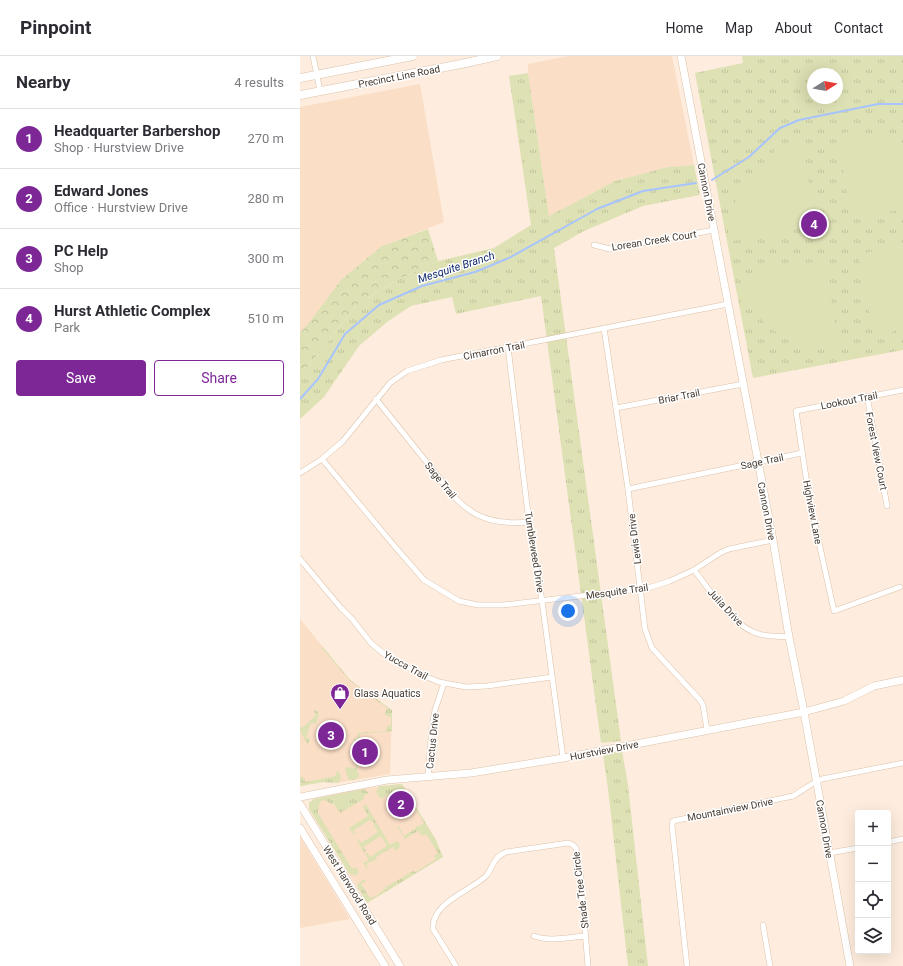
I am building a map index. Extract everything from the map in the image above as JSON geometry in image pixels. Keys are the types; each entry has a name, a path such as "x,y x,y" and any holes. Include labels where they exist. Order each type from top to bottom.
{"main road":[{"name":"Precinct Line Road","path":"300,78 413,56"},
{"name":"Precinct Line Road","path":"300,95 497,56"}],"street":[{"path":"313,56 320,91"},
{"name":"Cannon Drive","path":"681,56 773,540 789,637 850,966"},
{"name":"Lorean Creek Court","path":"594,245 610,249 714,230"},
{"name":"Cimarron Trail","path":"300,473 322,459 343,441 390,383 407,371 441,360 728,304"},
{"name":"Lewis Drive","path":"604,328 628,489 646,629 652,648 700,700 703,705 707,730"},
{"name":"Tumbleweed Drive","path":"508,347 529,522 542,601 562,758"},
{"name":"Briar Trail","path":"616,408 743,384"},
{"name":"Lookout Trail","path":"796,411 903,390"},
{"name":"Forest View Court","path":"867,396 888,506"},
{"name":"Sage Trail","path":"376,399 450,494 458,501 472,512 497,523 514,524 529,522"},
{"name":"Highview Lane","path":"796,411 809,497 834,612 900,588"},
{"name":"Sage Trail","path":"628,489 802,453"},
{"name":"Mesquite Trail","path":"322,459 424,580 459,601 478,605 503,605 648,588 670,581 694,570 720,552 773,540"},
{"name":"Yucca Trail","path":"300,559 371,643 384,654 420,674 444,683 466,687 487,686 552,677"},
{"name":"Julia Drive","path":"694,570 727,611 745,628 764,636 789,637"},
{"name":"Hurstview Drive","path":"300,797 387,780 471,773 562,758 804,712 835,704 874,686 903,680"},
{"name":"Cactus Drive","path":"428,777 432,726 435,710 444,683"},
{"name":"Mountainview Drive","path":"687,966 672,826 673,821 793,796 810,787 816,781 903,763"},
{"name":"West Harwood Road","path":"300,804 400,966"},
{"name":"West Harwood Road","path":"300,828 385,966"},
{"path":"891,841 903,839"},
{"name":"Shade Tree Circle","path":"456,966 433,929 434,918 441,908 485,877 498,857 506,852 568,842 576,848 580,870 588,966"},
{"path":"829,853 855,849"},
{"path":"763,925 770,966"},
{"path":"534,936 551,939 586,936"}],"shaded area":[{"path":"568,56 672,56 694,165 668,167 615,181 549,216 528,73 528,64"},
{"path":"420,84 444,222 382,246 300,333 300,107"},
{"path":"300,619 350,680 392,710 390,774 337,783 324,782 300,786"},
{"path":"402,784 436,840 443,857 367,903 309,809 309,803 314,799 354,790"},
{"path":"300,837 347,914 350,919 300,928"}],"green space":[{"path":"742,56 903,56 903,350 753,378 695,73 743,63"},
{"path":"528,73 549,216 615,181 668,167 694,165 700,195 643,206 584,231 554,248 621,741 601,743 541,296 456,314 452,297 411,306 387,322 359,346 324,397 300,419 300,376 358,304 399,279 438,261 494,248 531,225 509,76"},
{"path":"847,132 876,136 891,142 903,150 903,209 852,219 837,134"},
{"path":"801,141 817,225 732,241 730,224 732,209 741,187 776,149"},
{"path":"428,229 438,261 399,279 358,304 300,376 300,333 341,280 382,246"},
{"path":"903,246 903,326 891,333 874,337 858,254"},
{"path":"823,260 839,344 821,345 804,343 788,338 774,331 763,321 753,308 745,293 740,275"},
{"path":"323,647 350,680 392,710 392,731 360,734 357,773 359,773 359,777 354,780 348,779 345,769 347,767 356,768 357,741 354,741 354,739 357,739 358,733 386,731 387,726 391,725 391,717 385,715 387,709 386,707 364,692 361,694 362,690 349,680 322,648"},
{"path":"315,710 319,714 316,724 311,723 306,737 310,739 309,743 307,743 300,731 300,726 302,728 316,715 314,712"},
{"path":"622,751 628,785 648,966 628,966 603,755"},
{"path":"337,771 340,774 341,779 338,783 324,782 300,786 300,777 304,777 305,782 336,776"},
{"path":"402,784 436,840 443,857 367,903 357,885 364,879 365,882 361,884 370,898 376,896 386,888 381,879 386,887 413,871 416,872 436,859 434,856 438,853 426,834 422,836 418,831 405,839 397,827 399,827 404,836 415,829 417,825 418,827 424,823 410,800 405,802 401,796 394,801 393,799 396,796 393,792 381,799 376,792 380,786"},
{"path":"364,789 369,793 363,797 364,799 340,813 333,803 331,804 322,800 319,805 318,813 352,869 356,867 359,872 356,875 349,874 309,809 309,803 314,799"},
{"path":"366,805 390,845 397,841 400,847 396,851 393,847 376,857 377,859 366,864 367,869 363,863 369,860 365,854 368,853 370,857 387,846 381,836 363,847 366,850 364,853 357,840 358,839 361,843 378,832 373,825 375,824 370,820 353,831 356,835 354,835 349,828 368,816 363,806"}],"waterway":[{"name":"Mesquite Branch","path":"712,180 749,157 780,128 799,120 878,104 903,104"},
{"name":"Mesquite Branch","path":"300,399 318,379 345,334 379,305 422,286 475,272 509,258 597,209 643,191 696,183"}],"place":[{"name":"Hurst Athletic Complex","path":"814,224"},
{"name":"Glass Aquatics","path":"340,710"},
{"name":"PC Help","path":"331,735"},
{"name":"Headquarter Barbershop","path":"365,752"},
{"name":"Edward Jones","path":"401,804"}]}
